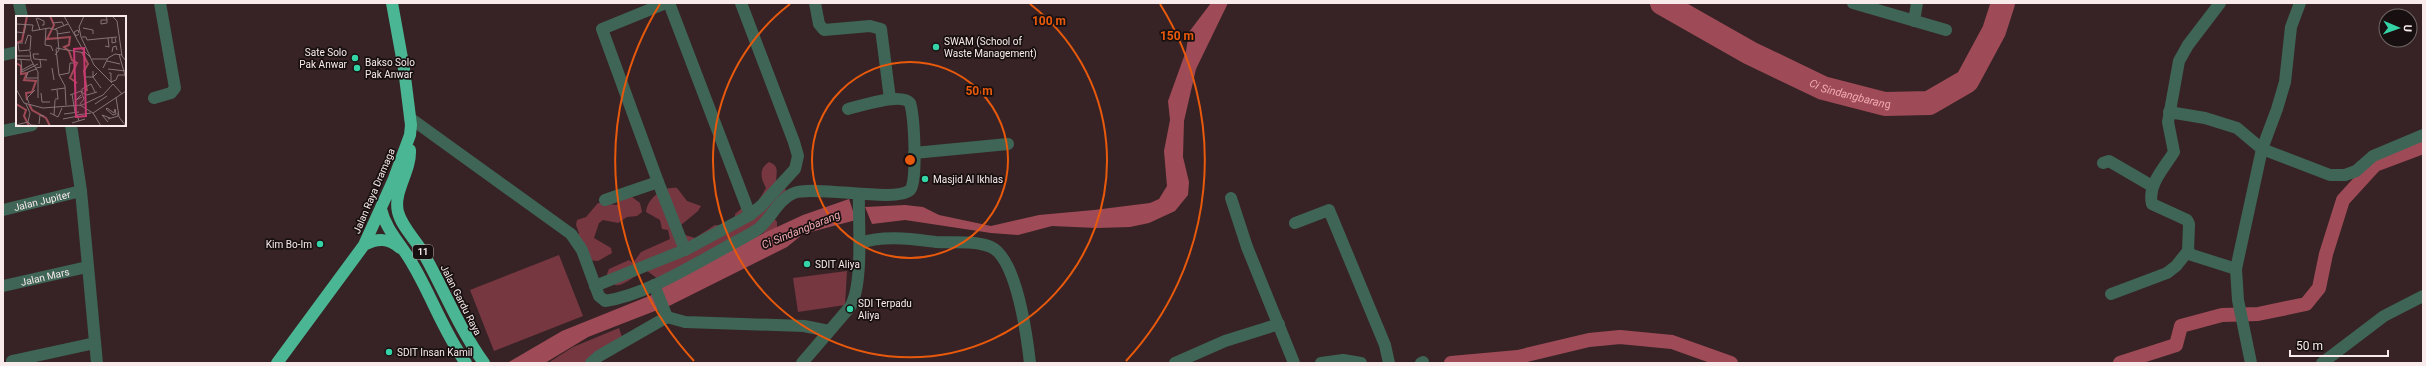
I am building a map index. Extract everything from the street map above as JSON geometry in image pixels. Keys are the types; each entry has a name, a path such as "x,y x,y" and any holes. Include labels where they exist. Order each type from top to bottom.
{"highway":[{"name":"Jalan Raya Dramaga","path":"277,363 364,245 381,209 410,135 410,118 404,69 392,3"},
{"name":"Jalan Gardu Raya","path":"410,135 410,154 398,194 398,212 425,256 470,344 484,363"},
{"name":"11","path":"381,209 384,220 406,253 447,333 466,363"},
{"path":"364,245 376,240 388,240 406,253"}],"street":[{"path":"19,3 22,16"},
{"path":"154,98 171,93 175,88 160,3"},
{"path":"686,250 658,182 602,29 667,3 750,215"},
{"path":"595,286 686,250 750,215 789,177 795,169 798,156 740,3"},
{"path":"815,3 819,24 824,30 870,26 881,29 890,99"},
{"path":"1853,3 1946,30"},
{"path":"1914,21 1917,3"},
{"path":"2111,294 2167,273 2176,266 2188,251 2189,224 2183,217 2152,204 2152,186 2174,152 2174,144 2170,136 2169,112 2179,61 2188,45 2220,3"},
{"path":"2251,363 2238,300 2236,269 2262,150 2285,82 2291,28 2300,3"},
{"path":"3,55 16,52"},
{"path":"410,118 571,234 582,250 599,296 605,301 656,288 758,229 786,197 794,193 806,190 859,199 901,193 910,190 913,185 914,153 910,103 904,99 890,99 848,110"},
{"path":"2169,112 2205,118 2237,128 2262,150 2330,175 2345,175 2356,171 2373,156 2423,135"},
{"path":"3,131 27,126"},
{"path":"71,126 81,191 97,363"},
{"path":"914,153 1008,144"},
{"path":"2103,163 2109,161 2152,186"},
{"path":"605,200 658,182"},
{"name":"Jalan Jupiter","path":"3,210 81,191"},
{"path":"1231,198 1247,247 1294,363"},
{"path":"802,363 850,307 855,297 860,243 859,199"},
{"path":"1295,223 1329,210 1385,345 1389,363"},
{"path":"860,243 893,238 975,244 994,249 1004,263 1019,297 1026,323 1030,363"},
{"path":"2188,251 2192,255 2236,269"},
{"name":"Jalan Mars","path":"3,286 87,267"},
{"path":"656,288 665,312 685,322 804,326 829,331"},
{"path":"2322,363 2384,316 2423,296"},
{"path":"592,363 599,356 665,312"},
{"path":"1175,363 1225,341 1279,324"},
{"path":"12,361 95,343"},
{"path":"1328,362 1362,363"}],"shaded area":[{"path":"769,162 775,166 777,172 777,185 785,187 786,192 773,217 777,222 777,228 768,234 758,231 706,255 699,255 697,260 658,279 646,270 619,285 615,285 613,280 609,278 607,274 609,269 629,260 633,263 641,252 670,239 668,230 662,229 660,220 646,212 649,202 661,191 677,188 687,201 701,206 698,211 681,225 682,234 695,238 715,225 724,226 735,218 735,214 742,208 756,205 766,188 763,181 762,171"},
{"path":"632,197 640,203 642,212 637,216 627,217 618,223 603,220 599,223 594,238 611,248 612,253 598,261 588,260 577,237 579,233 576,225 577,220 586,217 598,203 617,205 622,198"},
{"path":"559,255 583,316 494,351 470,290"},
{"path":"847,271 845,305 798,312 793,278"},
{"path":"619,328 625,346 585,363 548,363 573,347"}],"water":[{"path":"1211,3 1228,3 1196,69 1184,121 1183,157 1189,182 1188,195 1175,211 1149,223 1130,227 1097,228 1052,226 1018,235 991,233 905,220 872,224 865,207 905,205 923,207 939,215 991,226 1039,215 1150,203 1159,199 1167,186 1164,151 1170,120 1168,101 1186,51 1189,32"},
{"path":"849,199 856,220 803,234 787,247 667,307 659,286 803,215"},
{"path":"654,294 660,309 588,337 545,363 507,363 562,331"}],"waterway":[{"name":"Ci Sindangbarang","path":"1662,3 1750,53 1823,88 1885,104 1929,103 1967,81 1994,31 2003,3"},
{"path":"2120,363 2176,345 2181,326 2222,315 2258,314 2306,304 2319,288 2326,254 2343,200 2375,165 2423,147"},
{"path":"1451,363 1518,357 1589,340 1620,337 1672,342 1731,363"}],"place":[{"name":"SWAM (School of Waste Management)","path":"936,47"},
{"name":"Sate Solo Pak Anwar","path":"355,58"},
{"name":"Bakso Solo Pak Anwar","path":"357,68"},
{"name":"Masjid Al Ikhlas","path":"925,179"},
{"name":"Kim Bo-Im","path":"320,244"},
{"name":"SDIT Aliya","path":"807,264"},
{"name":"SDI Terpadu Aliya","path":"850,309"},
{"name":"SDIT Insan Kamil","path":"389,352"}]}
